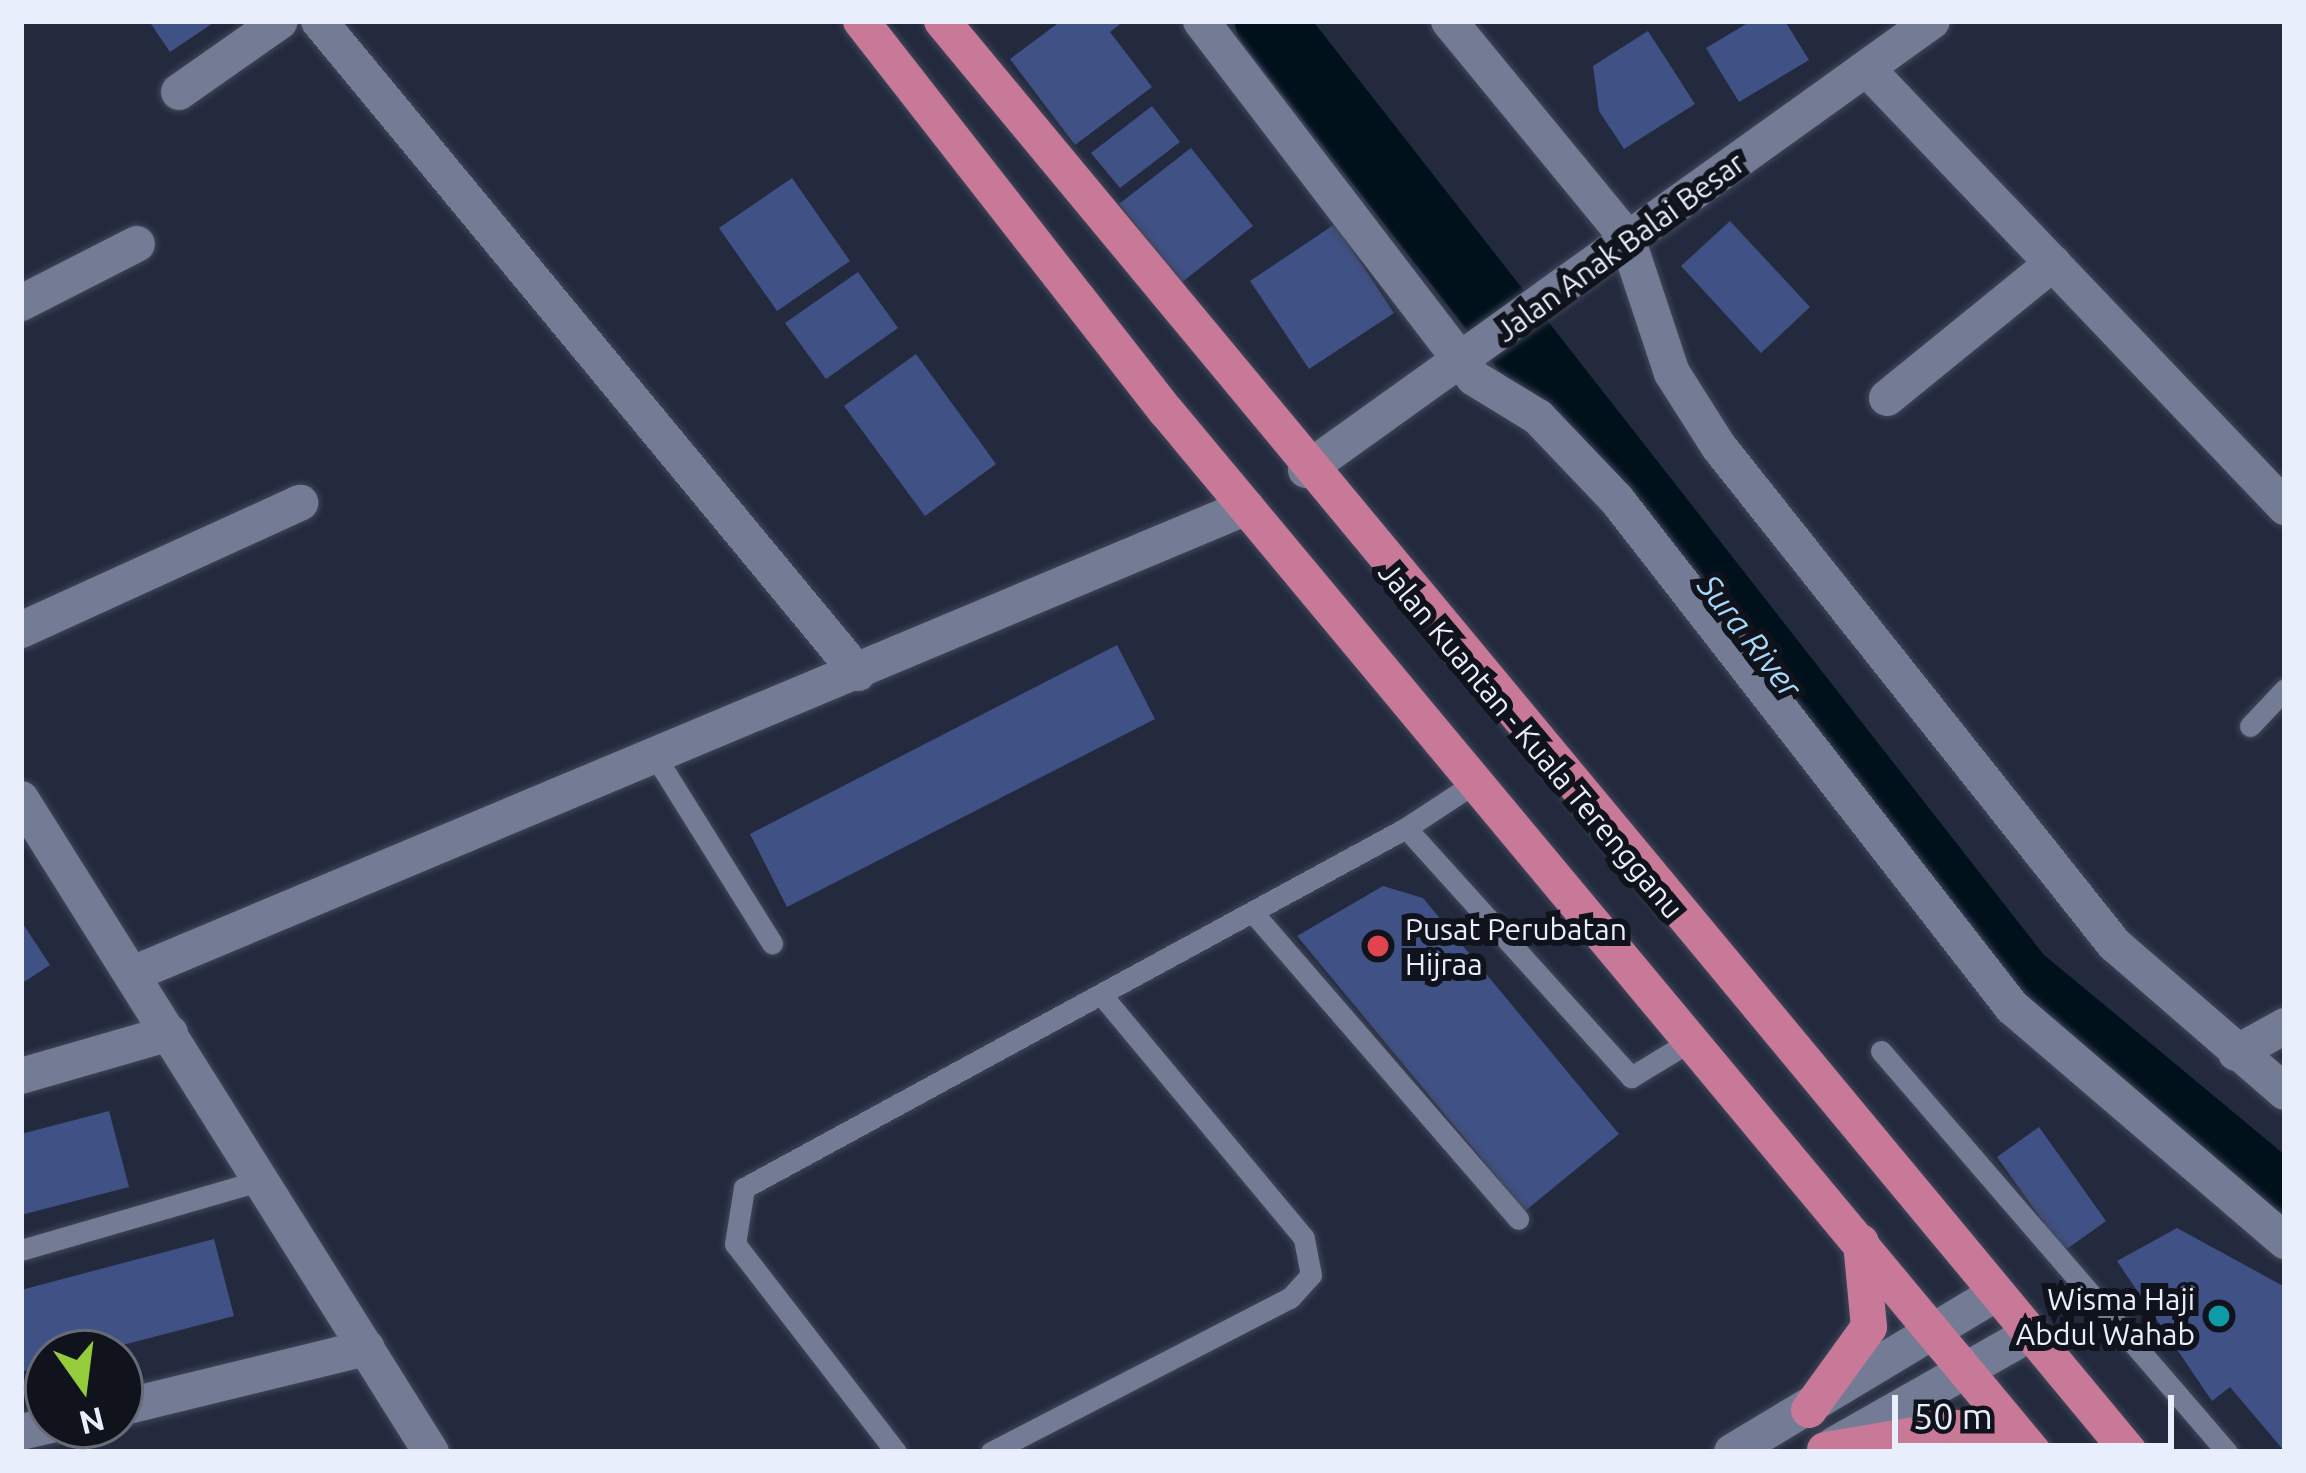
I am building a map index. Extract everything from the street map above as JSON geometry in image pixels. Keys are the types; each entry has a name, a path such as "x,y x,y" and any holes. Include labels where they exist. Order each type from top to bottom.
{"highway":[{"path":"861,21 1247,507 1694,1039 2031,1452"},
{"name":"Jalan Kuantan - Kuala Terengganu","path":"942,21 1306,470 2129,1452"},
{"path":"1809,1410 1869,1327 1861,1242"},
{"path":"1823,1451 1956,1428 2031,1452"}],"street":[{"path":"178,92 280,21"},
{"path":"319,21 858,673"},
{"path":"1202,21 1472,356 1590,467 2025,1021 2285,1241"},
{"path":"1449,21 1627,238 1672,373 1719,447 2114,944 2285,1092"},
{"name":"Jalan Anak Balai Besar","path":"1306,470 1472,356 1627,238 1932,21"},
{"path":"1869,70 2285,507"},
{"path":"21,303 136,244"},
{"path":"1887,398 2053,263"},
{"path":"21,630 300,503"},
{"path":"137,972 1247,507"},
{"path":"21,799 137,972 170,1033 431,1452"},
{"path":"2236,1053 2285,1026"},
{"path":"21,1076 170,1033"},
{"path":"1732,1452 1939,1336 1995,1294"},
{"path":"1823,1451 1971,1377 2029,1334"},
{"path":"144,1402 367,1348"}],"lane":[{"path":"2250,726 2285,689"},
{"path":"655,756 772,943"},
{"path":"896,1452 735,1244 731,1214 744,1188 1256,916 1476,782"},
{"path":"1406,828 1631,1077 1694,1039"},
{"path":"1256,916 1518,1219"},
{"path":"991,1452 1291,1298 1311,1275 1304,1238 1104,998"},
{"path":"1881,1051 2227,1452"},
{"path":"21,1250 262,1180"}],"building":[{"path":"149,21 216,21 170,52"},
{"path":"1061,21 1124,21 1110,32 1152,87 1075,145 1010,59"},
{"path":"1751,21 1785,21 1809,60 1739,102 1706,48"},
{"path":"1648,31 1695,104 1624,149 1599,111 1593,66"},
{"path":"1152,106 1180,142 1120,188 1091,153"},
{"path":"1191,148 1253,226 1181,283 1119,204"},
{"path":"792,178 850,261 777,311 719,228"},
{"path":"1730,221 1810,307 1761,353 1681,266"},
{"path":"1335,224 1394,313 1309,369 1250,281"},
{"path":"858,272 898,328 826,379 785,323"},
{"path":"916,354 996,464 925,516 844,406"},
{"path":"1117,645 1155,719 787,907 750,834"},
{"path":"1383,886 1423,898 1619,1134 1525,1211 1297,936"},
{"path":"21,921 50,965 21,984"},
{"path":"109,1111 129,1187 21,1215 21,1134"},
{"path":"2039,1127 2106,1221 2064,1251 1997,1157"},
{"name":"Wisma Haji Abdul Wahab","path":"2177,1228 2285,1287 2285,1452 2230,1387 2212,1401 2117,1261"},
{"path":"214,1239 234,1316 144,1339 144,1329 24,1329 21,1372 21,1290"}],"waterway":[{"name":"Sura River","path":"1269,21 2018,978 2285,1200"}],"place":[{"name":"Pusat Perubatan Hijraa","path":"1378,946"},
{"name":"Wisma Haji Abdul Wahab","path":"2219,1316"}]}
